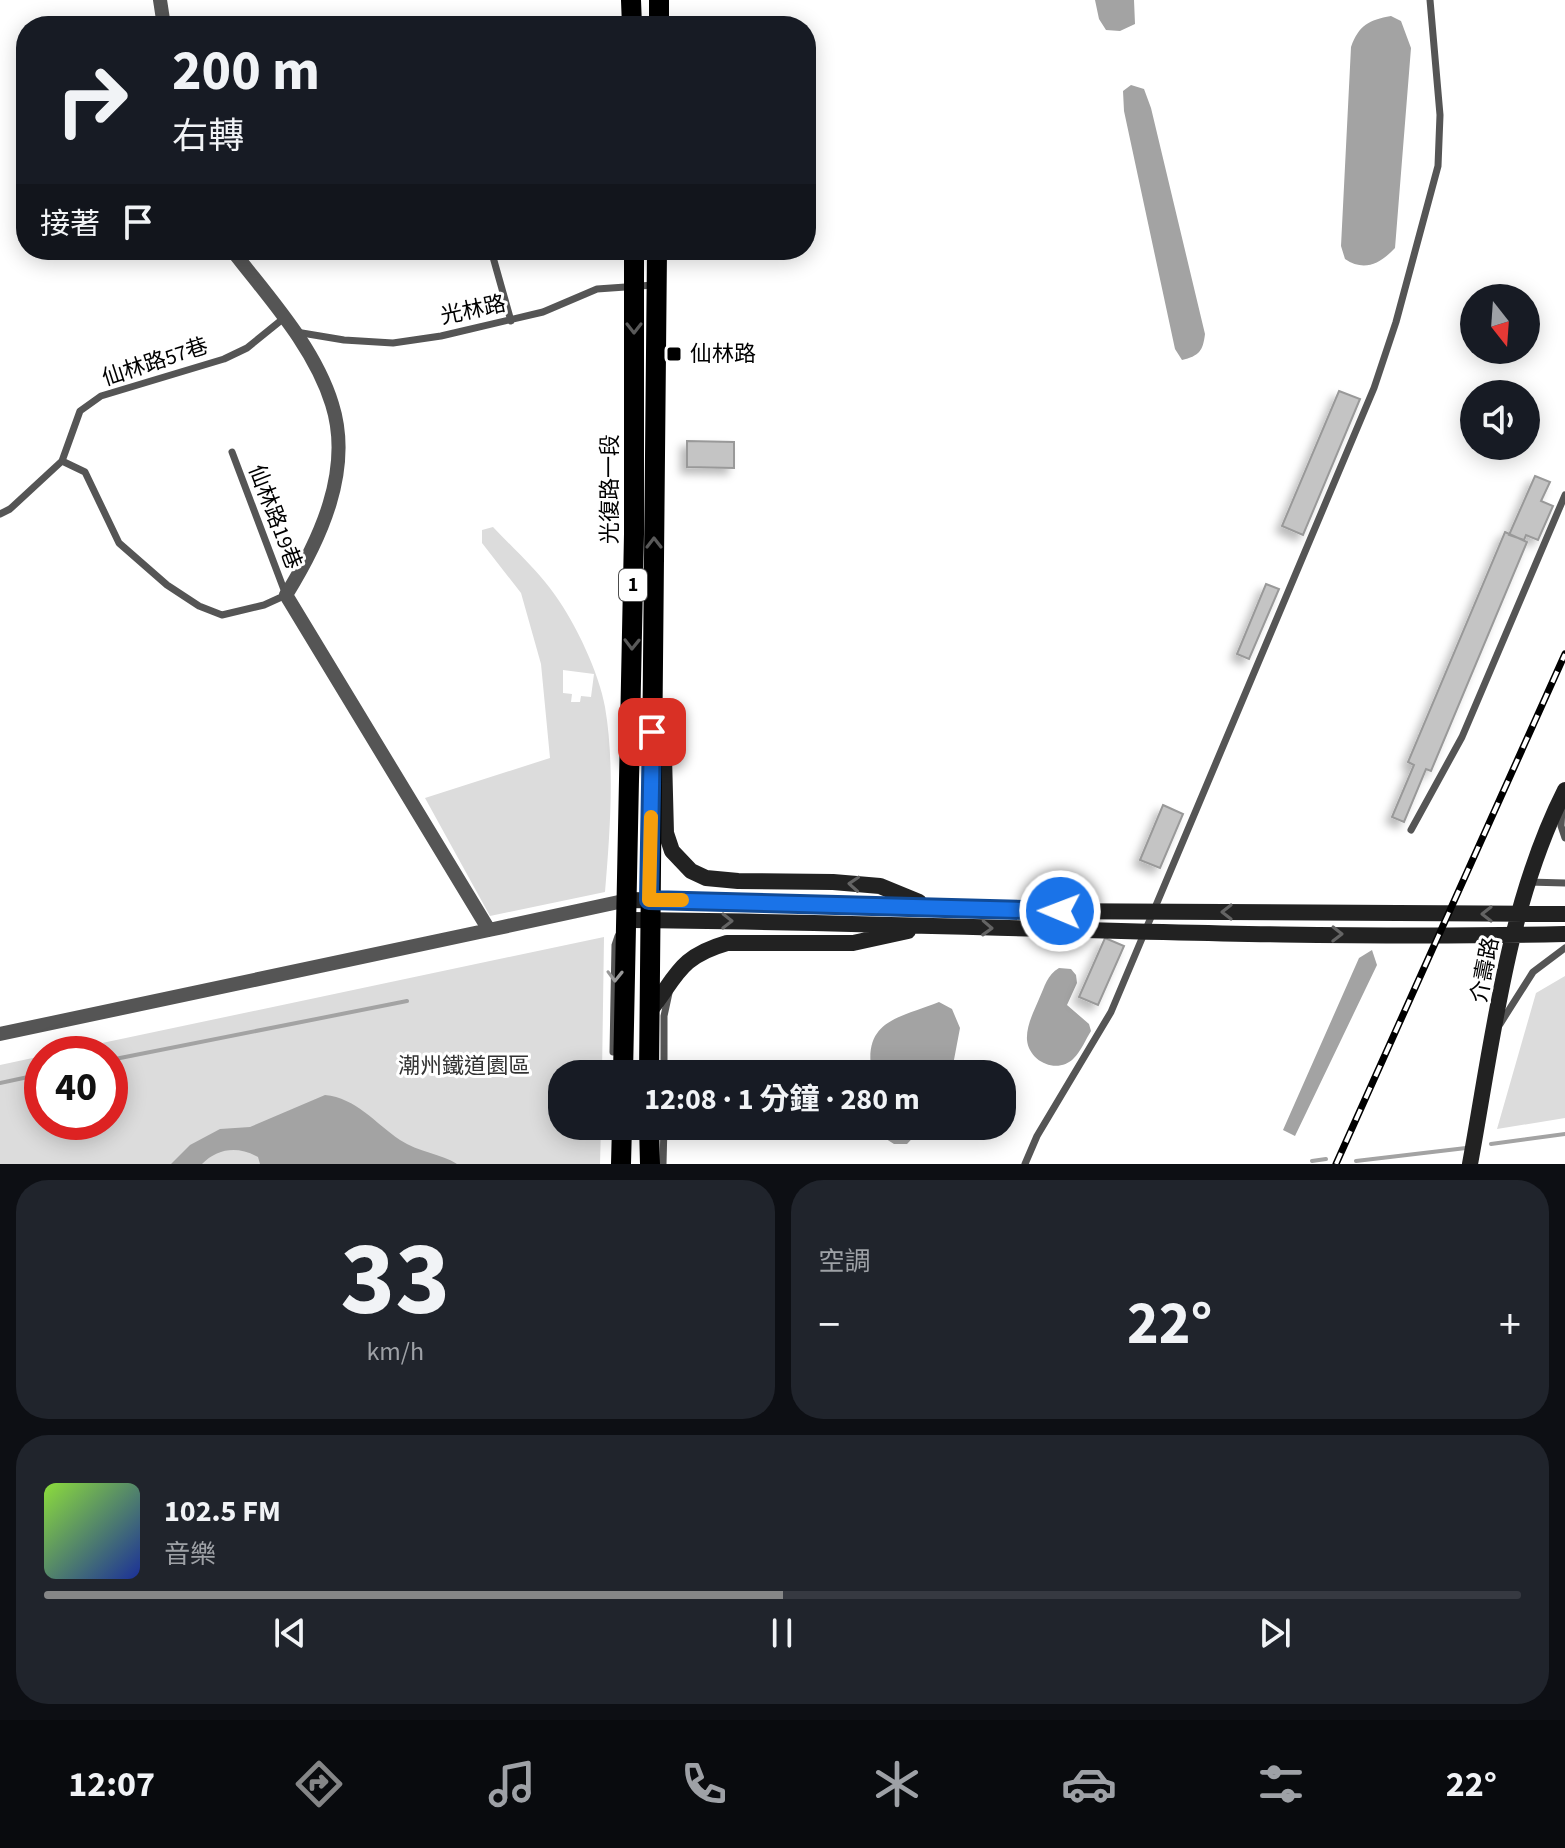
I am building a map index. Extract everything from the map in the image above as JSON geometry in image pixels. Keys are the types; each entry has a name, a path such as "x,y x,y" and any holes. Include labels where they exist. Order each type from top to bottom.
{"main road":[{"name":"光復路一段","path":"634,260 638,910"},
{"name":"光復路一段","path":"653,705 657,260"},
{"name":"1","path":"638,910 653,705"},
{"path":"638,910 649,1012 649,1060"},
{"path":"619,1060 638,910"},
{"path":"618,1140 621,1164"},
{"path":"649,1140 650,1164"}],"street":[{"path":"240,260 310,357 332,404 339,440 336,486 307,562 286,595 489,930"},
{"path":"653,705 664,756 666,833 672,851 691,871 706,878 738,881 880,886 927,906"},
{"name":"介壽路","path":"1470,1164 1512,942 1528,882 1564,793"},
{"path":"0,1034 489,930 638,910 927,906 1029,911 1565,914"},
{"path":"638,910 1035,930 1565,937"},
{"path":"649,1012 665,993 672,976 699,953 727,943 853,943 932,926"}],"lane":[{"path":"1025,1164 1037,1136 1111,1012 1374,388 1396,322 1438,166 1440,115 1430,0"},
{"path":"494,260 511,321"},
{"name":"光林路","path":"293,331 344,340 393,343 511,321 543,312 597,289 635,284 657,285"},
{"name":"仙林路57巷","path":"62,461 80,411 101,396 224,359 247,348 284,318"},
{"name":"仙林路19巷","path":"232,452 286,595"},
{"path":"0,514 10,509 62,461 85,472 119,543 167,585 199,606 222,615 264,605 286,595"},
{"path":"1411,830 1462,737 1565,495"},
{"path":"1564,793 1561,826 1565,838"},
{"path":"1528,882 1565,883"},
{"path":"1512,942 1565,937"},
{"path":"1495,1033 1533,972 1565,948"},
{"path":"664,1060 664,1016 672,976"},
{"path":"612,1164 616,1140"},
{"path":"663,1164 664,1140"}],"green space":[{"path":"493,527 533,569 555,595 578,634 592,664 602,694 611,775 605,892 490,916 425,798 550,758 541,664 521,593 482,543 482,530","holes":["563,670 594,674 591,697 581,696 580,702 571,702 572,694 563,693"]},
{"name":"潮州鐵道園區","path":"604,937 602,1060 548,1060 548,1140 601,1140 600,1164 0,1164 0,1065 24,1060 24,1140 128,1140 128,1038"},
{"path":"1565,976 1565,1118 1497,1129 1536,993"}],"shaded area":[{"path":"1095,0 1134,0 1135,24 1120,31 1106,30 1099,19"},
{"path":"1391,16 1401,21 1411,48 1395,248 1378,262 1359,265 1345,259 1341,246 1351,47 1366,25"},
{"path":"1131,85 1144,89 1151,108 1205,334 1199,352 1182,360 1175,349 1124,111 1123,91"},
{"path":"1372,950 1377,965 1295,1136 1283,1130 1359,958"},
{"path":"1059,968 1071,969 1076,975 1077,983 1067,1005 1089,1024 1091,1031 1074,1058 1053,1066 1045,1064 1033,1054 1027,1035 1047,981"},
{"path":"939,1002 952,1009 960,1028 954,1060 870,1060 878,1032 898,1018"},
{"path":"325,1095 356,1106 407,1144 457,1164 260,1164 258,1157 251,1153 228,1150 202,1164 171,1164 190,1145 220,1129 250,1127"},
{"path":"888,1140 911,1140 907,1144 894,1144"}],"building":[{"path":"1339,391 1360,399 1303,535 1282,526"},
{"path":"687,441 734,442 734,468 687,467"},
{"path":"1535,476 1550,482 1541,501 1553,506 1538,540 1526,535 1524,540 1509,535"},
{"path":"1505,532 1527,542 1431,771 1426,769 1404,822 1392,817 1414,765 1408,762"},
{"path":"1266,584 1279,589 1249,659 1237,654"},
{"path":"1163,805 1183,814 1160,868 1140,860"},
{"path":"1105,938 1124,946 1098,1005 1079,997"}],"waterway":[{"path":"128,1056 407,1001"},
{"path":"0,1083 24,1078"},
{"path":"1491,1144 1565,1134"},
{"path":"1356,1161 1466,1148"},
{"path":"1312,1161 1326,1159"}],"railway":[{"path":"1336,1164 1565,654"}],"slow traffic":[{"path":"651,817 649,900 682,900"}],"place":[{"name":"仙林路","path":"674,354"}],"route":[{"path":"652,732 649,900 1060,911"}]}
